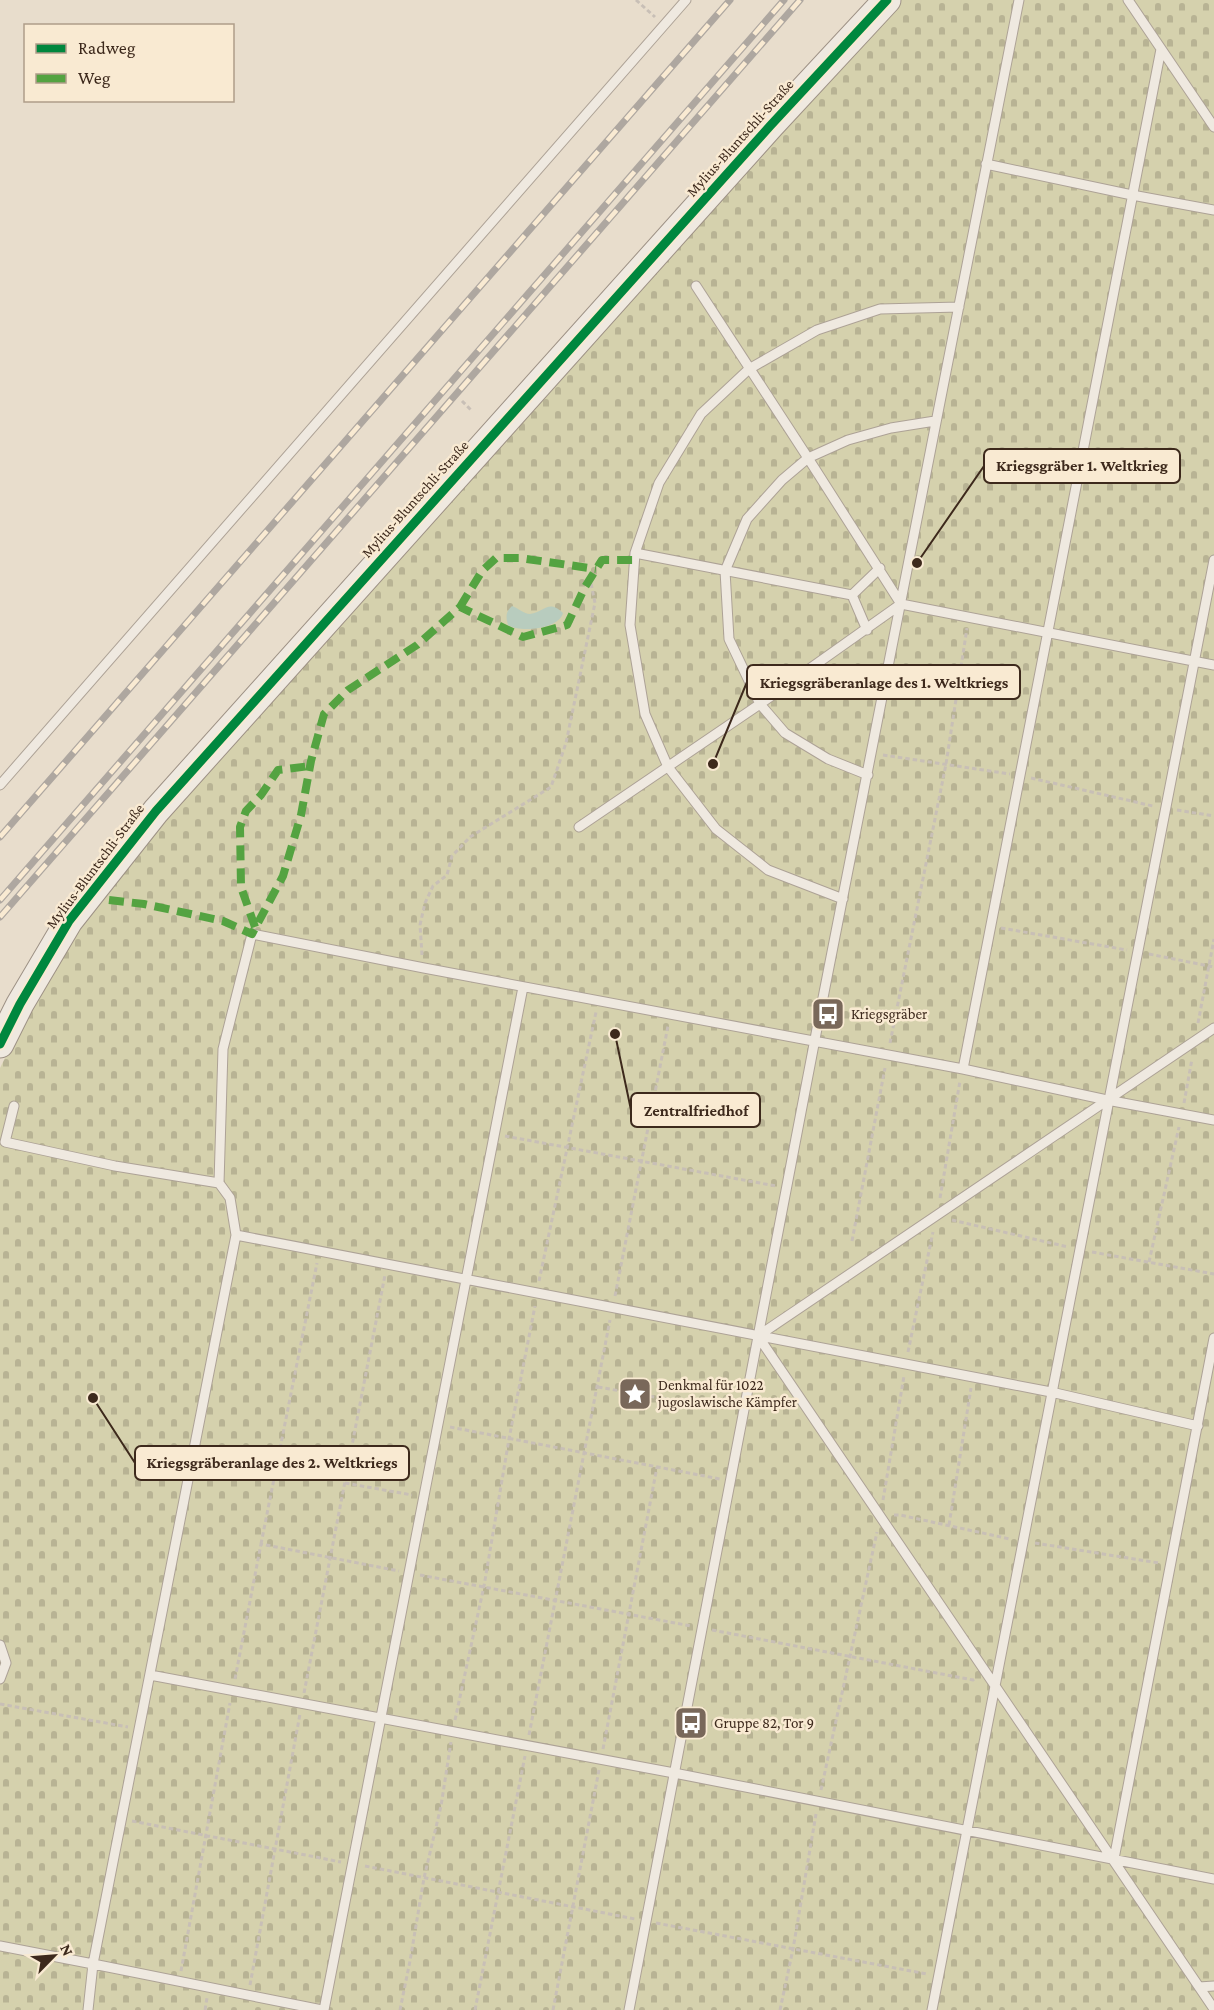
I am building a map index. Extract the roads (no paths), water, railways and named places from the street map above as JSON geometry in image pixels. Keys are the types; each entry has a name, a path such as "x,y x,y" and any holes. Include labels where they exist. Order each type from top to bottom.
{"street":[{"name":"Mylius-Bluntschli-Straße","path":"0,1044 20,1004 69,921 156,811 770,126 887,0"}],"lane":[{"path":"0,785 686,0"},
{"path":"629,2010 935,421 1019,0"},
{"path":"1128,0 1214,127"},
{"path":"963,1069 1161,49"},
{"path":"986,164 1214,210"},
{"path":"696,286 880,568 901,604"},
{"path":"843,899 768,870 716,829 668,767 645,714 630,625 635,553 659,483 701,414 749,369 817,330 880,309 959,307"},
{"path":"868,774 828,759 785,733 760,704 729,639 725,571 747,519 782,480 808,458 859,437 891,428 935,421"},
{"path":"635,553 852,595"},
{"path":"932,2010 1107,1100 1214,560"},
{"path":"852,595 880,568"},
{"path":"852,595 867,630"},
{"path":"579,827 867,630 901,604 1214,665"},
{"path":"88,2010 93,1964 236,1235 230,1198 219,1184 223,1049 252,934 963,1069 1214,1120"},
{"path":"0,1946 323,2010 523,987"},
{"path":"758,1336 1214,1028"},
{"path":"14,1106 4,1142 115,1166 219,1184"},
{"path":"236,1235 1051,1392 1198,1426"},
{"path":"758,1336 1214,2009"},
{"path":"1114,1859 1214,1338"},
{"path":"0,1679 6,1663 1,1649"},
{"path":"150,1675 674,1773 1214,1879"},
{"path":"1199,1987 1214,1986"}],"railway":[{"path":"0,837 730,0"},
{"path":"0,900 784,0"},
{"path":"0,917 800,0"}],"place":[{"name":"Kriegsgräber 1. Weltkrieg","path":"917,563"},
{"name":"Kriegsgräberanlage des 1. Weltkriegs","path":"713,764"},
{"name":"Kriegsgräber","path":"828,1014"},
{"name":"Zentralfriedhof","path":"615,1034"},
{"name":"Denkmal für 1022 jugoslawische Kämpfer","path":"635,1394"},
{"name":"Kriegsgräberanlage des 2. Weltkriegs","path":"93,1398"},
{"name":"Gruppe 82, Tor 9","path":"691,1723"}]}
